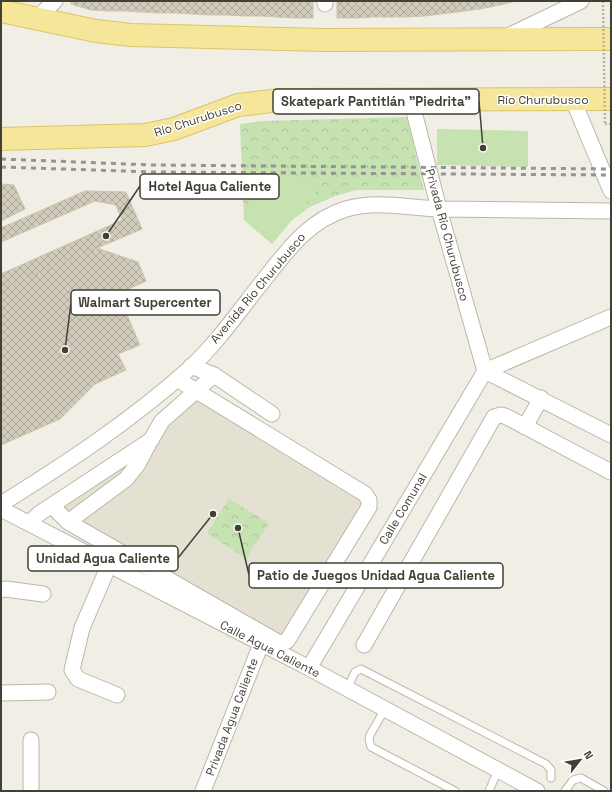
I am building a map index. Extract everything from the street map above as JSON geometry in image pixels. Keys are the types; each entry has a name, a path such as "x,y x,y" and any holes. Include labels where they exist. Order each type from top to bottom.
{"main road":[{"path":"4,9 96,31 131,35 325,40 611,39"},
{"name":"Río Churubusco","path":"1,139 145,136 174,129 238,105 260,101 611,99"}],"street":[{"path":"38,17 55,1"},
{"path":"501,39 581,1"},
{"name":"Privada Río Churubusco","path":"411,100 439,208 485,371"},
{"path":"573,100 611,191"},
{"name":"Avenida Río Churubusco","path":"1,504 48,474 140,410 191,366 220,334 300,236 322,220 346,209 369,205 439,208 611,210"},
{"path":"485,371 611,317"},
{"path":"191,366 214,376 272,414"},
{"path":"485,371 611,435"},
{"name":"Calle Comunal","path":"308,668 485,371"},
{"path":"68,522 126,479 138,464 162,421 214,376"},
{"path":"52,506 68,522 276,641 282,643 287,641 369,507 369,500 365,494 195,391 177,378"},
{"path":"525,427 540,398"},
{"path":"364,645 491,420 497,415 501,415 525,427 611,472"},
{"path":"29,523 40,513 151,440"},
{"name":"Calle Agua Caliente","path":"1,509 308,668 538,791"},
{"path":"109,565 82,628 72,670 78,679 117,695"},
{"path":"1,590 6,589 43,594"},
{"name":"Privada Agua Caliente","path":"203,791 261,644"},
{"path":"1,693 48,692"},
{"path":"31,740 32,791"}],"lane":[{"path":"347,689 356,672 361,669 546,764 551,770 551,778"},
{"path":"384,709 370,735 369,740 372,747 455,791"},
{"path":"489,791 498,770"},
{"path":"565,791 573,780 581,778 604,791"}],"path":[{"path":"602,1 604,124 611,124"}],"shaded area":[{"path":"195,391 369,500 287,641 52,506 151,440"}],"green space":[{"path":"407,117 424,190 356,190 335,196 310,207 291,221 272,244 244,220 240,124 263,121"},
{"path":"437,129 528,131 528,167 437,165"},
{"path":"288,168 316,191 272,244 244,220"},
{"path":"229,499 269,523 246,559 207,533"}],"building":[{"path":"71,1 91,1 91,10 71,4"},
{"path":"91,1 107,1 107,11 91,10"},
{"path":"107,1 124,1 125,11 107,11"},
{"path":"124,1 141,1 141,12 125,11"},
{"path":"141,1 159,1 159,13 141,12"},
{"path":"159,1 176,1 176,13 159,13"},
{"path":"176,1 192,1 192,14 176,13"},
{"path":"192,1 210,1 210,15 192,14"},
{"path":"210,1 227,1 227,15 210,15"},
{"path":"227,1 244,1 245,16 227,15"},
{"path":"244,1 261,1 261,16 245,16"},
{"path":"261,1 278,1 278,17 261,16"},
{"path":"278,1 295,1 295,18 278,17"},
{"path":"295,1 313,1 313,18 295,18"},
{"path":"337,1 356,1 356,18 337,18"},
{"path":"356,1 373,1 373,17 356,18"},
{"path":"373,1 390,1 390,17 373,17"},
{"path":"390,1 407,1 408,17 390,17"},
{"path":"407,1 424,1 424,16 408,17"},
{"path":"424,1 454,1 458,12 424,16"},
{"path":"454,1 477,1 480,9 458,12"},
{"path":"477,1 499,1 500,5 480,9"},
{"path":"499,1 516,1 500,5"},
{"path":"1,184 14,185 25,209 1,221"},
{"path":"85,191 126,192 142,229 1,289 1,274 122,220 116,205 95,201 1,242 1,228"},
{"path":"97,248 138,262 146,281 118,294 140,345 118,354 126,370 95,384 60,419 1,445 1,289"}],"railway":[{"path":"1,159 153,165 611,169"},
{"path":"1,167 154,172 611,175"}],"place":[{"name":"Skatepark Pantitlán \"Piedrita\"","path":"483,148"},
{"name":"Hotel Agua Caliente","path":"106,236"},
{"name":"Walmart Supercenter","path":"65,350"},
{"name":"Unidad Agua Caliente","path":"213,514"},
{"name":"Patio de Juegos Unidad Agua Caliente","path":"238,528"}]}
